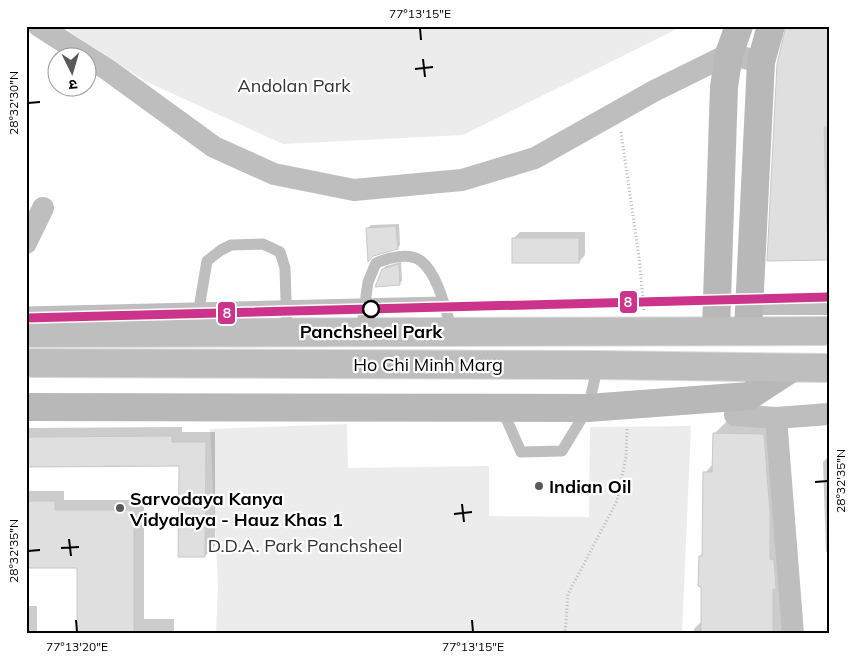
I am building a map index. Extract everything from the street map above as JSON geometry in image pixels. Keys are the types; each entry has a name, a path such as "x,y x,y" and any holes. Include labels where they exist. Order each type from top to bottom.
{"main road":[{"name":"Ho Chi Minh Marg","path":"26,333 197,320 287,319 361,332 716,330 748,317 829,330"},
{"name":"Ho Chi Minh Marg","path":"26,363 598,365 829,368"}],"street":[{"path":"39,26 108,70 214,147 274,174 354,190 462,180 535,158 654,91 728,54 761,62"},
{"path":"716,330 720,258 720,191 724,87 728,54 739,26"},
{"path":"771,26 761,62 748,317 829,304"},
{"path":"720,191 755,193"},
{"path":"26,244 44,208"},
{"path":"720,258 751,261"},
{"path":"26,407 588,408 749,396 792,368"},
{"path":"735,415 776,418 829,414"},
{"path":"776,418 793,634"}],"lane":[{"path":"26,312 197,320 207,260 221,250 231,246 263,244 280,252 285,268 287,319 366,303 443,302"},
{"path":"361,332 368,282 376,262 403,256 420,260 433,277 452,331"},
{"path":"502,408 521,452 562,451 588,408 598,365"}],"path":[{"path":"618,112 640,257 646,330"},
{"path":"565,634 568,594 618,501 626,457 627,426"}],"green space":[{"name":"Andolan Park","path":"61,26 683,26 463,135 283,144 145,81 98,50 98,48 95,48"},
{"name":"D.D.A. Park Panchsheel","path":"347,424 348,468 489,466 489,516 589,517 590,427 691,426 682,634 216,634 218,585 210,429"}],"building":[{"path":"786,26 822,26 829,28 829,127 824,127 828,260 767,261 777,64"},
{"path":"396,226 398,249 373,256 368,262 366,228"},
{"path":"512,238 579,238 579,263 512,263"},
{"path":"399,264 400,285 375,287 382,269"},
{"path":"713,433 764,434 770,513 770,559 774,560 776,589 773,589 773,634 701,634 701,587 698,586 699,556 702,556 703,472 712,472"},
{"path":"172,436 172,442 206,442 205,557 178,557 179,466 26,467 26,437"},
{"path":"26,501 55,501 55,510 134,510 134,634 77,634 77,568 26,568"}],"transit line":[{"name":"8","path":"26,318 829,297"}],"place":[{"name":"Panchsheel Park","path":"371,309"},
{"name":"Indian Oil","path":"539,486"},
{"name":"Sarvodaya Kanya Vidyalaya - Hauz Khas 1","path":"120,508"}]}
